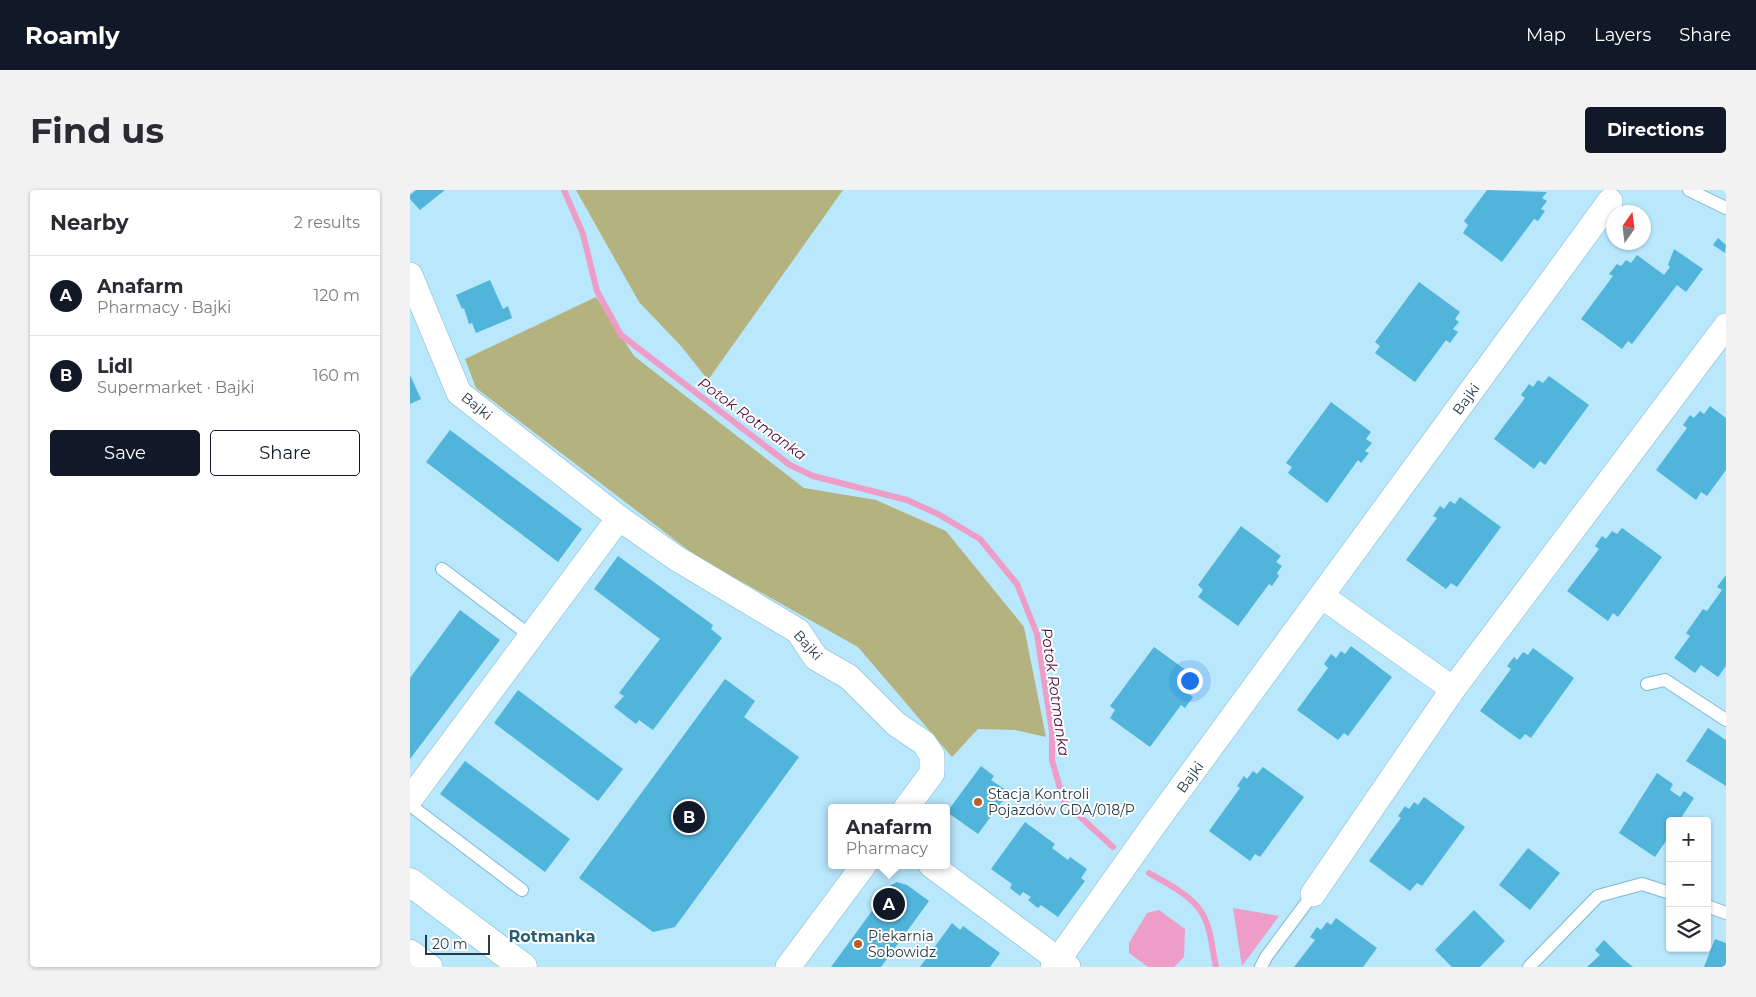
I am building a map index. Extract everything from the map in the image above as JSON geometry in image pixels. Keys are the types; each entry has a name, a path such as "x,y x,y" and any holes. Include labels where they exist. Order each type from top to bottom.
{"main road":[{"path":"410,882 523,967"}],"street":[{"name":"Bajki","path":"937,869 1060,964 1153,826 1610,201"},
{"name":"Bajki","path":"410,274 459,393 619,518 676,558 798,631 816,658 848,677 896,724 924,743 932,755 932,773 909,804"},
{"path":"1313,894 1452,689 1726,326"},
{"path":"410,799 619,518"},
{"path":"1323,596 1452,689"},
{"path":"788,967 861,869"},
{"path":"410,952 430,967"}],"lane":[{"path":"1689,190 1726,208"},
{"path":"442,569 532,637"},
{"path":"1646,684 1665,680 1726,720"},
{"path":"410,805 522,890"},
{"path":"1530,967 1598,896 1642,884 1666,892"},
{"path":"1261,967 1266,957 1313,894"},
{"path":"1710,907 1726,913"}],"shaded area":[{"path":"576,190 843,190 708,380 681,346 639,302"},
{"path":"596,297 634,356 804,488 876,500 946,531 1024,627 1046,737 1015,730 978,729 952,757 858,647 696,556 476,388 465,359"},
{"path":"1233,908 1279,916 1242,966"},
{"path":"1159,910 1185,929 1184,957 1174,967 1148,967 1129,953 1129,943 1147,913"}],"building":[{"path":"416,190 445,190 420,210 410,199 410,195"},
{"path":"1487,190 1547,192 1542,198 1547,201 1541,209 1545,211 1538,221 1534,219 1502,262 1463,233 1468,225 1464,221"},
{"path":"1718,238 1726,245 1725,253 1713,245"},
{"path":"1674,249 1703,269 1686,292 1677,285 1632,344 1628,341 1622,349 1581,319 1613,276 1609,274 1617,264 1621,266 1626,260 1631,263 1637,255 1664,275 1670,267 1668,265"},
{"path":"490,280 503,309 508,306 512,318 476,333 472,323 469,324 464,308 462,309 456,295"},
{"path":"1419,282 1460,312 1455,319 1459,322 1453,329 1458,332 1450,343 1446,340 1415,382 1375,353 1380,346 1375,342"},
{"path":"410,375 421,399 410,404"},
{"path":"1549,376 1589,405 1545,465 1540,461 1534,469 1494,439 1525,398 1521,395 1529,384 1533,387 1538,380 1543,383"},
{"path":"1331,402 1371,432 1366,439 1372,443 1365,451 1369,453 1361,463 1358,460 1327,503 1288,473 1292,467 1286,463"},
{"path":"1710,406 1726,418 1726,470 1707,496 1701,492 1696,500 1656,470 1687,428 1683,425 1690,415 1694,418 1700,411 1704,414"},
{"path":"450,430 582,529 558,562 426,462"},
{"path":"1460,497 1501,527 1457,587 1451,583 1446,589 1406,560 1437,518 1433,516 1440,506 1444,509 1450,501 1455,504"},
{"path":"1241,526 1281,556 1276,562 1282,566 1277,573 1279,576 1272,586 1269,584 1238,626 1198,597 1203,590 1198,585"},
{"path":"1622,528 1662,557 1618,617 1613,613 1608,621 1567,591 1599,549 1595,546 1602,536 1606,539 1612,531 1617,534"},
{"path":"618,556 713,625 711,629 722,638 653,730 639,720 636,724 614,707 624,696 619,693 660,639 594,589"},
{"path":"1726,575 1726,666 1718,677 1701,665 1695,673 1674,658 1690,636 1686,633 1703,609 1707,611 1722,590 1717,587"},
{"path":"460,610 500,640 410,759 410,678"},
{"path":"1351,646 1392,677 1348,736 1344,733 1338,740 1297,710 1328,668 1324,664 1331,654 1336,658 1341,651 1345,654"},
{"path":"1154,647 1194,676 1188,683 1194,687 1189,694 1193,697 1185,708 1181,705 1150,747 1110,718 1115,710 1110,706"},
{"path":"1533,648 1574,678 1531,738 1525,734 1520,740 1480,711 1511,669 1507,666 1514,657 1517,660 1523,652 1528,655"},
{"path":"725,679 755,701 744,717 799,757 675,927 653,932 579,878"},
{"path":"518,690 623,769 598,801 494,723"},
{"path":"1708,728 1726,740 1726,786 1686,761"},
{"path":"465,761 570,839 545,872 440,794"},
{"name":"Stacja Kontroli Pojazdów GDA/018/P","path":"981,766 994,776 991,780 1009,792 978,834 950,814 950,808"},
{"path":"1263,767 1304,797 1260,857 1255,854 1250,861 1209,831 1240,788 1237,786 1244,776 1247,779 1253,771 1257,774"},
{"path":"1657,773 1673,784 1670,790 1680,797 1684,791 1694,798 1682,817 1666,817 1666,841 1655,857 1619,833"},
{"path":"1424,797 1465,827 1422,886 1417,883 1410,891 1369,861 1401,818 1398,816 1405,806 1409,809 1414,802 1418,805"},
{"path":"1025,822 1055,844 1052,848 1068,860 1070,857 1087,869 1081,878 1085,881 1058,917 1041,905 1038,908 1028,900 1031,897 1023,892 1020,896 1010,888 1012,884 991,869"},
{"path":"1528,848 1560,873 1530,910 1499,885"},
{"path":"897,882 907,885 929,901 881,967 831,967 891,885"},
{"path":"1474,910 1505,941 1480,967 1452,967 1435,950"},
{"path":"1336,918 1377,948 1363,967 1294,967 1315,940 1310,937 1317,927 1321,930 1327,922 1331,925"},
{"path":"952,923 960,930 963,926 1000,953 990,967 920,967"},
{"path":"1715,939 1726,943 1726,967 1704,967"},
{"path":"1604,940 1633,967 1587,967 1600,955 1595,950"}],"waterway":[{"name":"Potok Rotmanka","path":"564,190 583,234 597,291 621,335 790,465 813,476 907,500 938,514 980,539 1017,584 1037,634 1052,731 1052,760 1064,802 1113,847"},
{"name":"Potok Rotmanka","path":"1149,873 1184,894 1200,910 1209,930 1216,967"}],"place":[{"name":"Stacja Kontroli Pojazdów GDA/018/P","path":"978,802"},
{"name":"Lidl","path":"689,817"},
{"name":"Anafarm","path":"889,904"},
{"name":"Piekarnia Sobowidz","path":"858,944"}],"district":[{"name":"Rotmanka","path":"552,936"}]}
